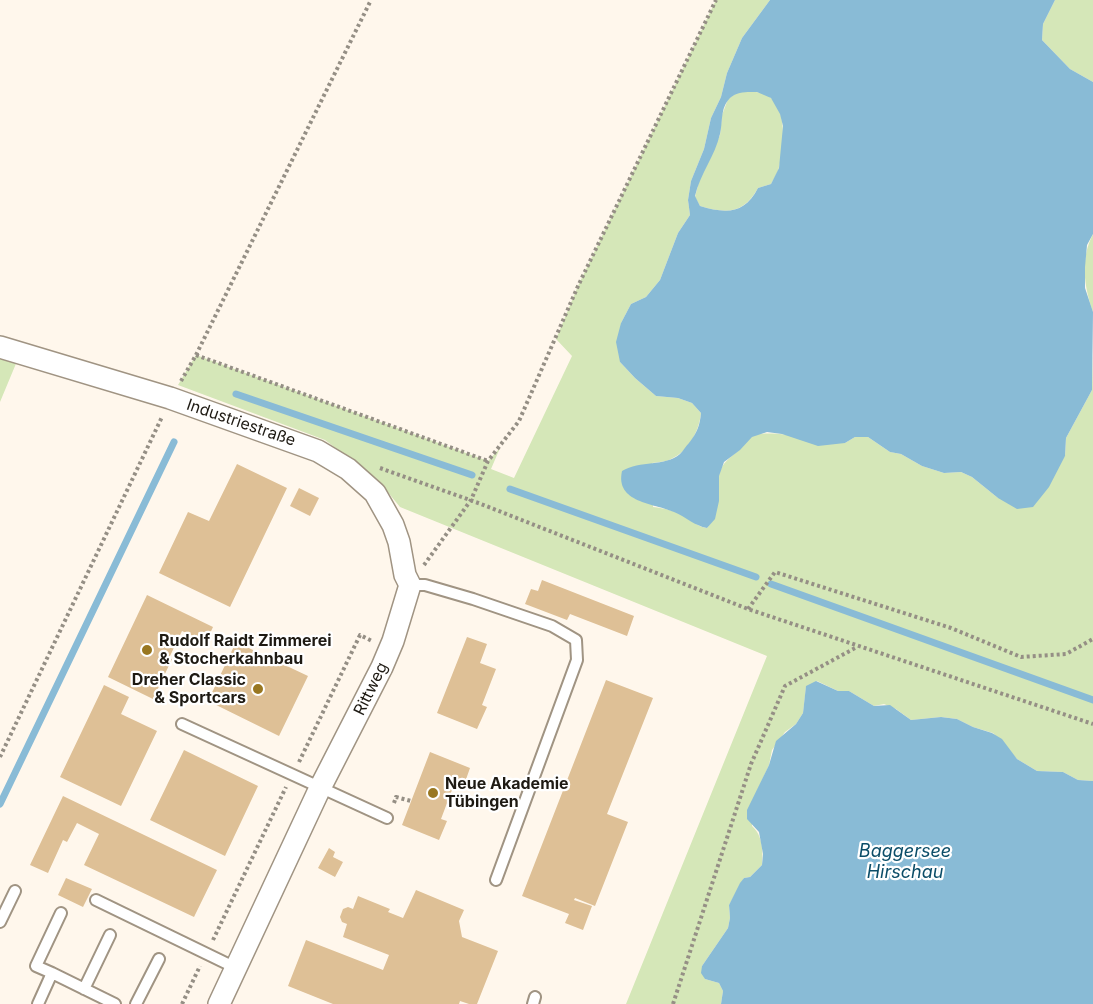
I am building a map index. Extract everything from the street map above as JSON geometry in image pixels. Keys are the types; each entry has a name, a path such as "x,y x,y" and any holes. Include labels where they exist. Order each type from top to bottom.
{"street":[{"name":"Industriestraße","path":"0,347 170,398 327,455 369,487 383,505 399,542 405,575 410,585"},
{"name":"Rittweg","path":"221,1003 320,788 382,667 410,585"}],"lane":[{"path":"410,585 425,585 473,599 552,626 576,640 577,660 496,880"},
{"path":"182,724 387,818"},
{"path":"0,922 15,891"},
{"path":"96,900 236,968"},
{"path":"61,913 36,966 114,1004"},
{"path":"84,989 110,934"},
{"path":"136,1004 159,959"},
{"path":"38,1004 52,973"}],"path":[{"path":"0,757 113,523 170,398 196,355 371,0"},
{"path":"410,585 471,500 488,461 508,437 529,402 578,286 716,0"},
{"path":"196,355 488,461"},
{"path":"378,467 471,500 748,609 1093,724"},
{"path":"748,609 776,572 951,628 1021,657 1066,654 1093,639"},
{"path":"182,1004 360,635 389,649"},
{"path":"673,1004 751,764 785,686 858,646"}],"green space":[{"path":"716,0 770,0 742,38 727,73 721,97 711,118 704,149 691,181 688,200 690,215 678,233 660,280 646,297 631,304 621,323 620,362 656,396 678,398 692,403 701,413 698,427 688,446 669,460 652,463 653,507 678,513 707,528 717,508 718,483 722,467 752,436 769,433 845,443 855,437 868,437 890,452 901,454 922,466 944,473 961,472 972,477 998,498 1065,456 1066,438 1092,390 1093,354 1093,781 1078,780 1063,772 1037,771 1017,759 993,733 957,719 941,717 911,720 896,709 884,704 874,706 849,691 838,691 817,681 806,687 803,713 772,750 769,765 752,802 752,826 760,839 762,865 750,877 744,878 729,905 728,928 702,966 705,979 719,983 723,991 721,1004 626,1004 767,656 400,507 377,479 325,440 178,385 196,355 488,461 500,448 491,469 514,478 572,356 556,339 578,286"},
{"path":"1055,0 1093,0 1093,82 1070,69 1042,40 1043,24"},
{"path":"738,92 764,94 771,98 780,111 783,130 778,169 771,184 758,188 753,197 740,207 726,211 700,206 695,197 699,181 720,135 722,115 728,99"},
{"path":"1093,234 1093,312 1087,292 1085,263"},
{"path":"0,349 20,354 0,402"}],"water":[{"path":"770,0 1055,0 1043,24 1042,40 1070,69 1093,82 1093,234 1087,245 1085,267 1085,288 1093,312 1092,390 1066,438 1065,456 1049,487 1033,507 1017,509 998,498 972,477 961,472 944,473 922,466 901,454 890,452 868,437 855,437 845,443 818,446 782,434 767,432 752,437 724,462 719,476 719,501 715,519 707,528 674,512 638,500 624,490 621,482 622,471 674,458 689,443 699,425 701,413 692,403 678,398 656,396 635,378 620,362 616,342 621,323 631,304 646,297 660,280 678,233 690,215 688,200 691,181 704,149 711,118 721,97 727,73 742,38","holes":["746,92 757,92 771,98 780,114 783,126 779,168 771,184 758,188 747,203 734,210 726,211 700,206 695,196 718,142 723,111 727,102 736,94"]},
{"name":"Baggersee Hirschau","path":"816,681 838,691 849,691 874,706 890,705 911,720 941,717 957,719 1002,739 1017,759 1037,771 1063,772 1078,780 1093,781 1093,1004 721,1004 723,991 719,983 705,979 701,973 702,966 728,928 729,905 740,883 762,865 763,854 759,832 747,819 747,810 769,765 776,741 796,724 803,713 806,686"}],"building":[{"path":"237,464 287,488 230,607 159,573 188,512 209,521"},
{"path":"299,488 319,498 310,516 290,506"},
{"path":"542,580 634,616 627,636 570,614 567,620 525,604 531,589 538,591"},
{"name":"Rudolf Raidt Zimmerei & Stocherkahnbau","path":"147,595 213,627 206,642 182,631 153,699 108,677"},
{"path":"467,637 487,644 480,663 496,669 482,705 487,707 477,729 437,713"},
{"name":"Dreher Classic & Sportcars","path":"236,642 308,676 279,736 208,701"},
{"path":"606,680 653,698 607,814 628,822 595,906 575,898 574,900 592,906 583,930 565,923 569,914 522,896"},
{"path":"104,685 129,697 121,714 157,731 121,806 60,777"},
{"path":"184,750 258,786 225,856 150,820"},
{"name":"Neue Akademie Tübingen","path":"430,752 470,768 464,785 455,782 441,819 447,821 439,840 402,825"},
{"path":"63,796 217,870 194,917 84,865 99,834 77,823 67,842 63,840 48,873 30,865"},
{"path":"329,848 335,852 333,857 343,862 335,877 318,868"},
{"path":"66,878 92,889 83,907 58,895"},
{"path":"416,890 464,910 459,921 462,937 498,951 477,1004 460,1001 459,1004 333,1004 288,986 306,940 383,970 389,955 343,937 347,924 342,922 340,917 343,909 348,907 353,909 358,896 390,909 388,912 403,918"}],"waterway":[{"path":"236,394 472,475"},
{"path":"0,804 174,442"},
{"path":"510,489 756,577"},
{"path":"771,584 1093,700"}],"place":[{"name":"Rudolf Raidt Zimmerei & Stocherkahnbau","path":"147,650"},
{"name":"Dreher Classic & Sportcars","path":"258,689"},
{"name":"Neue Akademie Tübingen","path":"433,793"}]}
